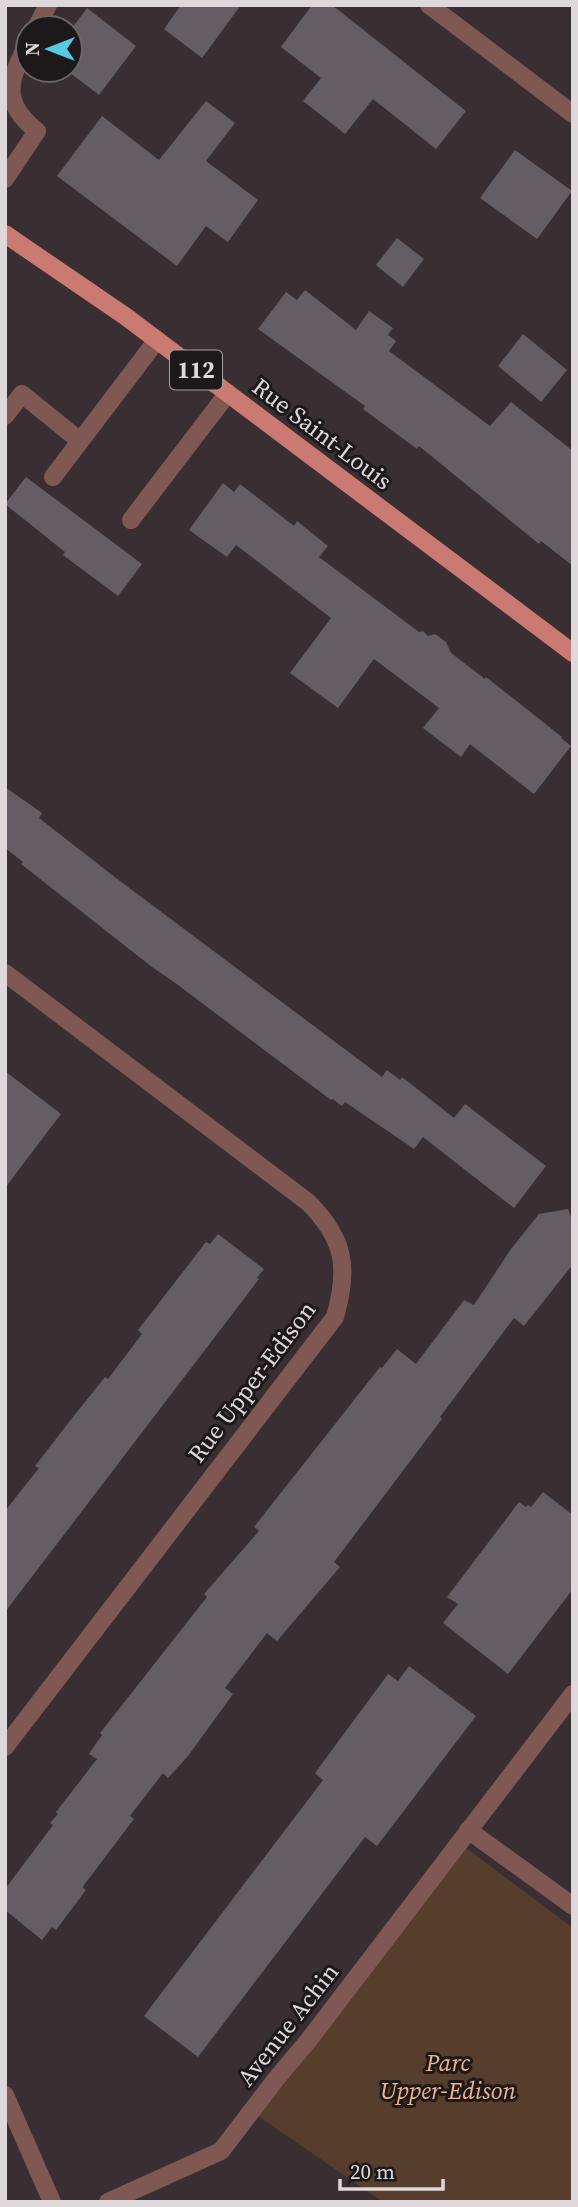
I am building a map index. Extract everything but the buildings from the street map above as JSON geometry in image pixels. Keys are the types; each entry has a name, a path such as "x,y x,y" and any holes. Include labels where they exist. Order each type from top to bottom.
{"main road":[{"name":"Rue Saint-Louis","path":"5,233 157,340 573,653"}],"street":[{"path":"429,5 573,114"},
{"path":"5,178 37,131 20,117 11,95 14,73"},
{"path":"53,477 157,340"},
{"path":"131,520 228,393"},
{"path":"5,416 22,394 80,441"},
{"name":"Rue Upper-Edison","path":"5,974 309,1203 324,1218 335,1236 342,1263 343,1289 335,1317 5,1747"},
{"name":"Avenue Achin","path":"107,2202 221,2151 573,1694"},
{"path":"468,1830 573,1906"},
{"path":"5,2095 52,2202"}],"green space":[{"name":"Parc Upper-Edison","path":"466,1848 573,1928 573,2202 383,2202 255,2114 301,2063"}]}
